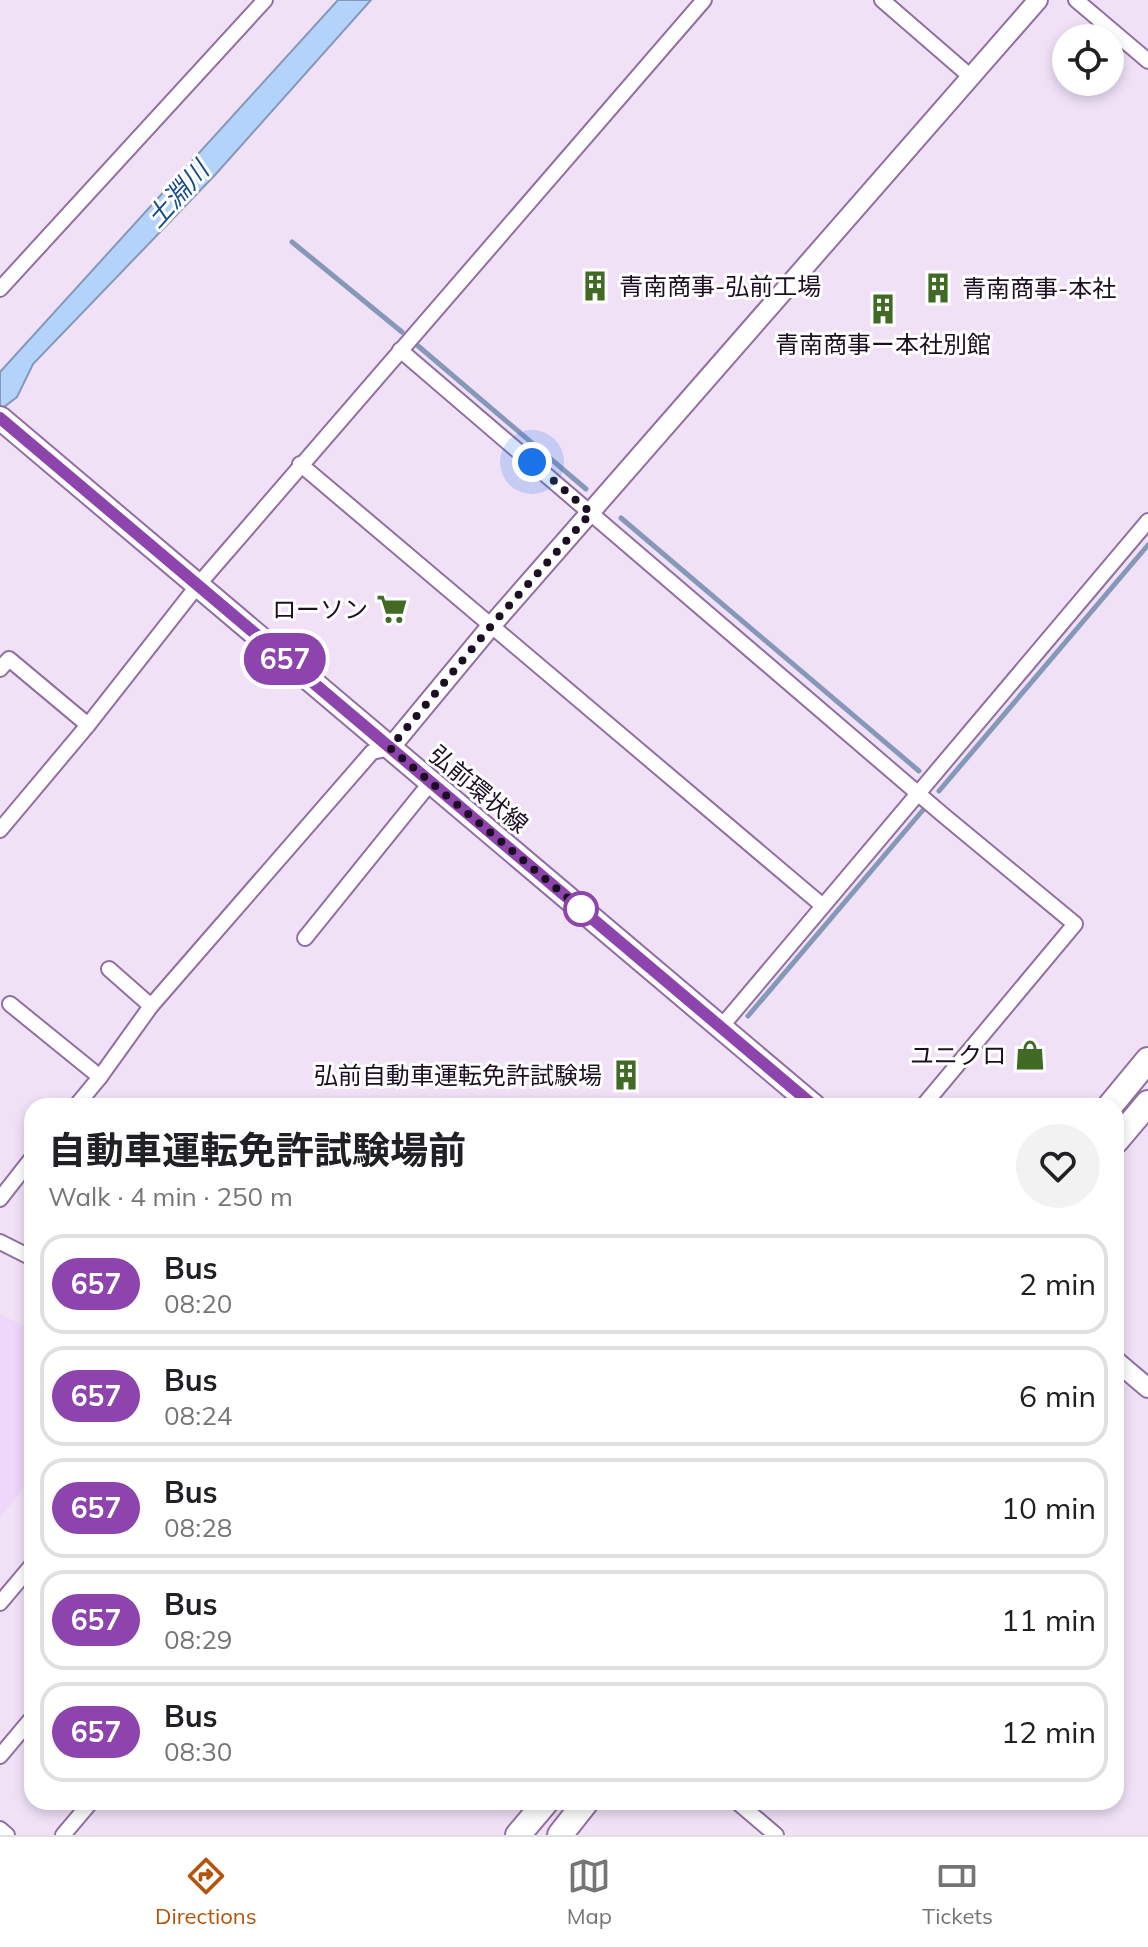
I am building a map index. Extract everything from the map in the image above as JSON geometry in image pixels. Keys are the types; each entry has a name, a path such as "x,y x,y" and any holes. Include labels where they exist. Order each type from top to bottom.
{"highway":[{"path":"1117,1098 1148,1060"},
{"path":"1124,1132 1148,1103"},
{"path":"518,1835 539,1810"},
{"path":"560,1835 580,1810"}],"main road":[{"name":"弘前環状線","path":"0,418 805,1098"}],"street":[{"path":"0,289 264,0"},
{"path":"0,830 300,464 704,0"},
{"path":"882,0 971,77"},
{"path":"83,1098 151,1006 372,752 390,748 491,626 1038,0"},
{"path":"1076,0 1148,61"},
{"path":"400,350 1075,924 930,1098"},
{"path":"300,464 823,906"},
{"path":"721,1027 1148,521"},
{"path":"0,669 9,659 88,725"},
{"path":"305,938 431,782"},
{"path":"109,969 151,1006"},
{"path":"10,1004 100,1077"},
{"path":"0,1199 24,1168"},
{"path":"0,1242 24,1254"},
{"path":"1124,1368 1148,1388"},
{"path":"0,1603 24,1574"},
{"path":"0,1756 24,1728"},
{"path":"63,1835 84,1810"},
{"path":"746,1810 776,1835"},
{"path":"0,1829 7,1835"}],"shaded area":[{"path":"0,1314 24,1326 24,1488 0,1517"}],"water":[{"name":"土淵川","path":"338,0 371,0 215,175 33,364 17,397 0,410 0,372"}],"waterway":[{"path":"292,242 402,332"},
{"path":"417,345 586,489"},
{"path":"621,518 919,771"},
{"path":"939,791 1148,545"},
{"path":"748,1016 923,810"}],"bus line":[{"name":"657","path":"0,418 805,1098"}],"place":[{"name":"青南商事-弘前工場","path":"595,286"},
{"name":"青南商事-本社","path":"938,288"},
{"name":"青南商事ー本社別館","path":"883,309"},
{"name":"ローソン","path":"392,609"},
{"name":"ユニクロ","path":"1030,1055"},
{"name":"弘前自動車運転免許試験場","path":"626,1075"}],"route":[{"path":"532,462 591,513 491,626 390,748 581,909"}]}
